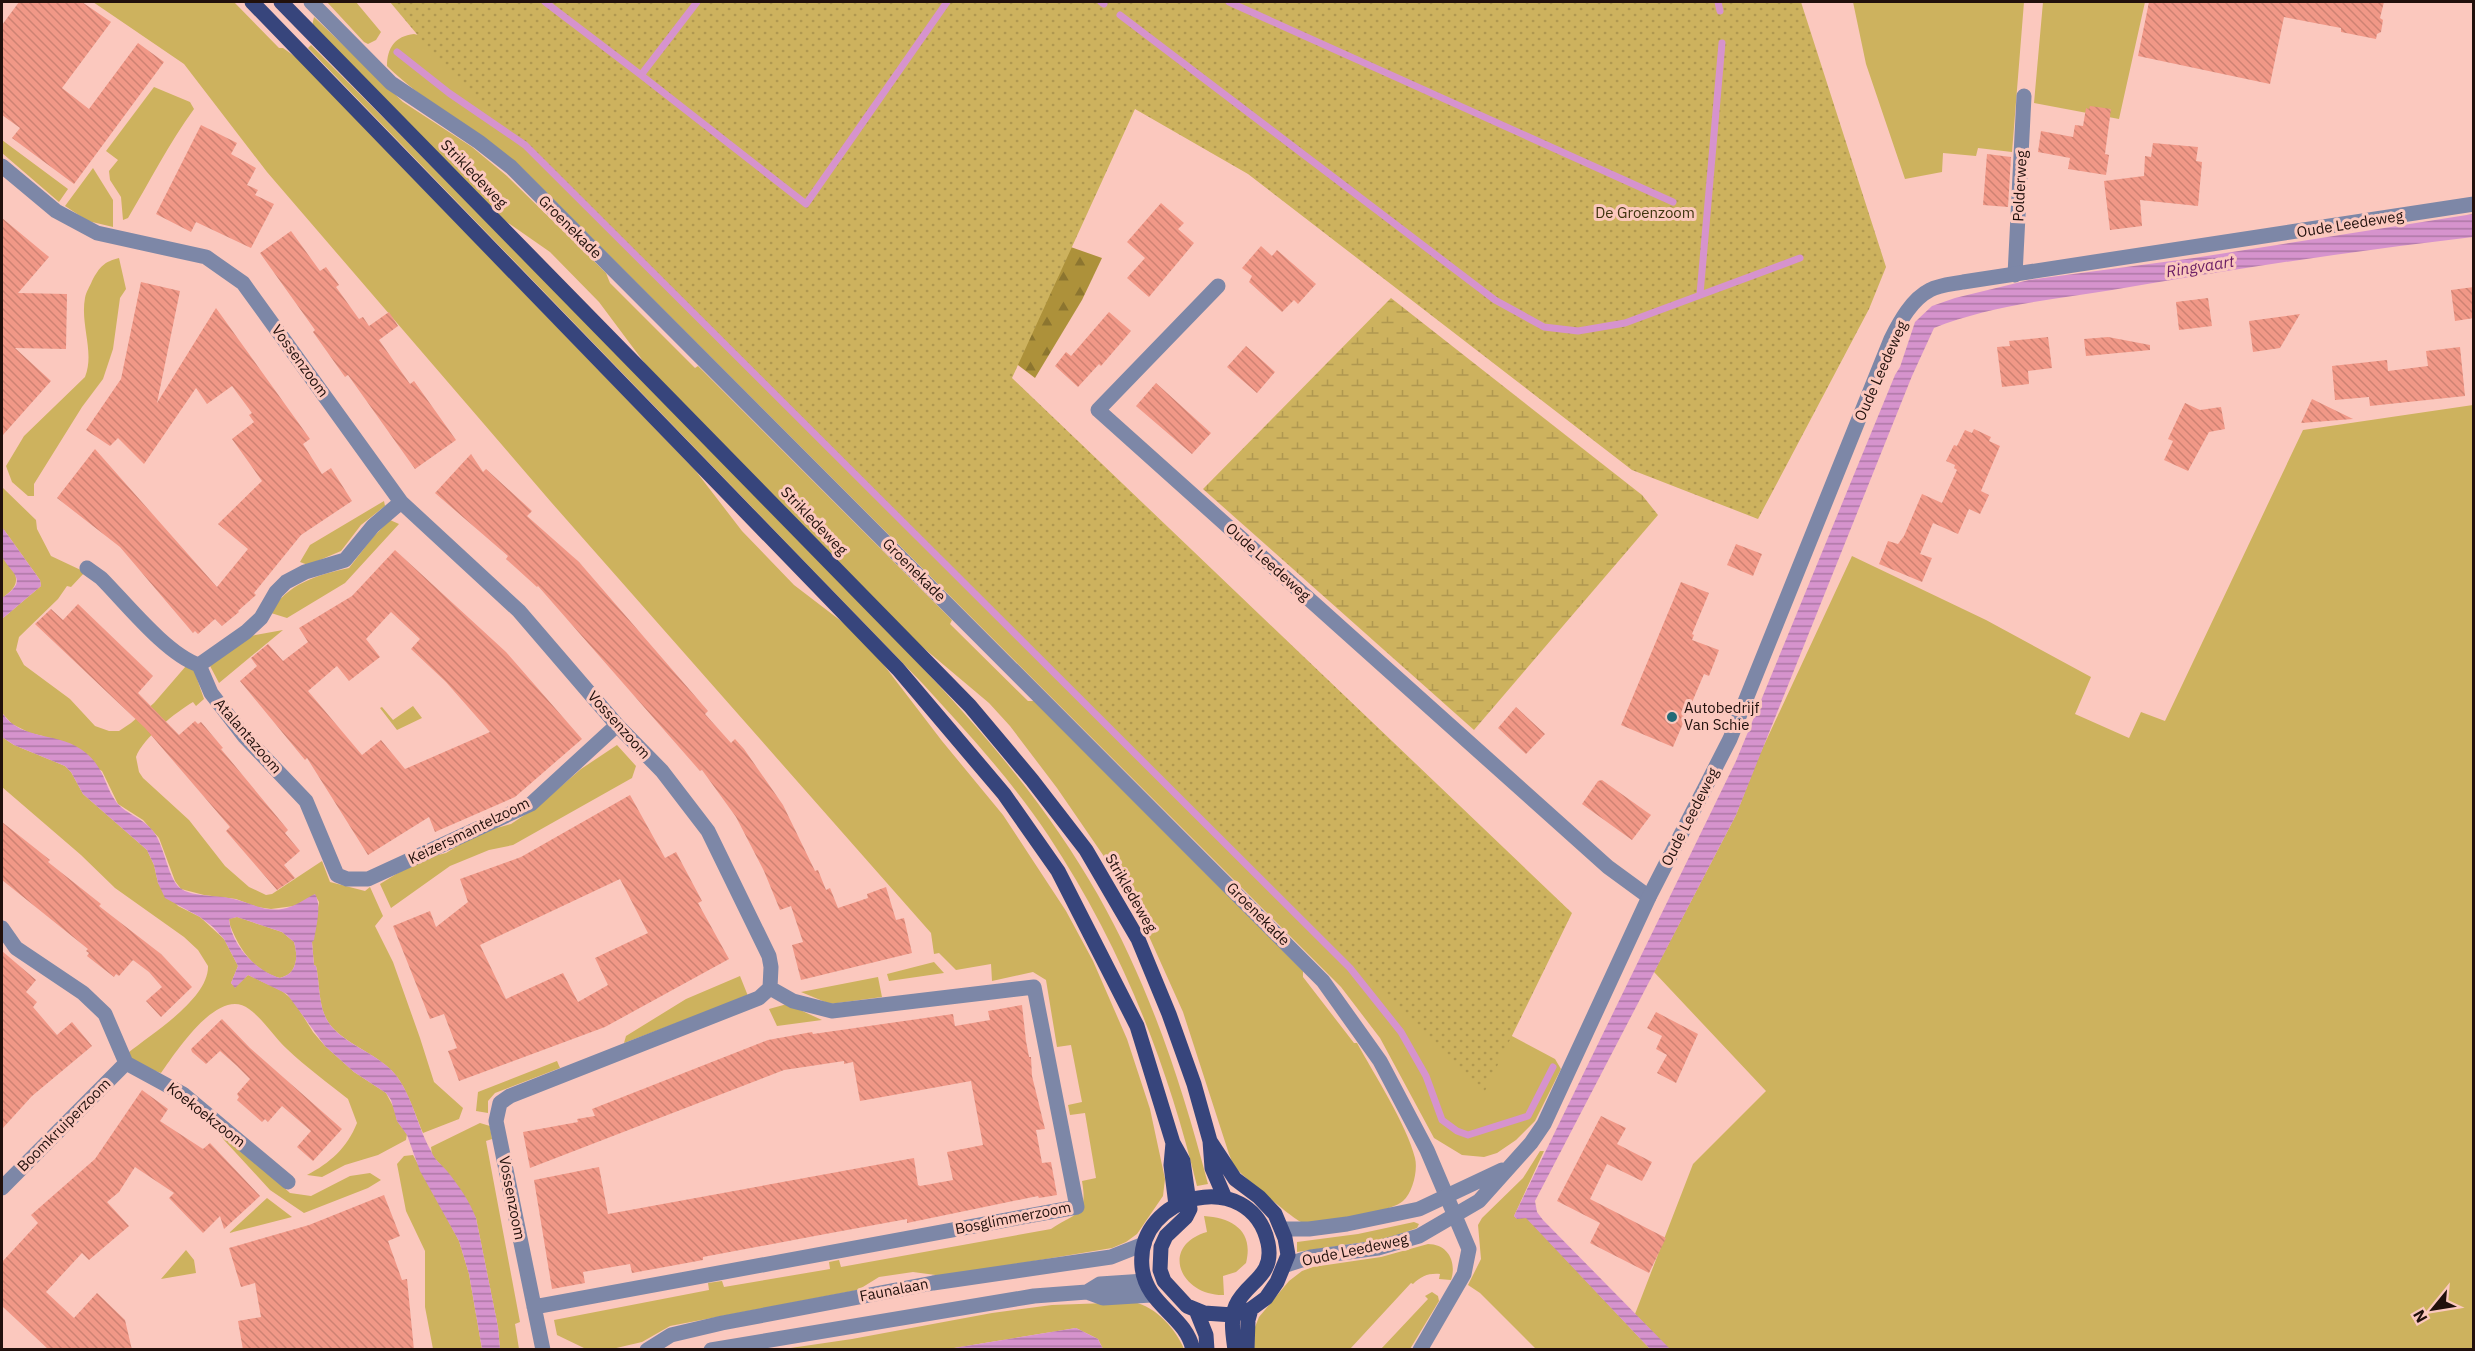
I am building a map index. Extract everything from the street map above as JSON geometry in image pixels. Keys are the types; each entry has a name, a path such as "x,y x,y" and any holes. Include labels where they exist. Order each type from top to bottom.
{"main road":[{"path":"252,2 898,669 1004,794 1058,871 1137,1026 1173,1143 1171,1165 1183,1202 1190,1209 1186,1217 1166,1236 1161,1246 1160,1270 1164,1281 1180,1300 1196,1310 1233,1315 1251,1310 1273,1289 1286,1265 1288,1255 1282,1229 1263,1228"},
{"name":"Strikledeweg","path":"281,2 970,706 1032,780 1086,850 1138,939 1169,1014 1210,1141 1225,1166 1241,1184 1267,1205 1282,1229"},
{"name":"Strikledeweg","path":"1210,1141 1212,1168 1225,1198"},
{"path":"1193,1350 1186,1331 1148,1288 1142,1267 1144,1244 1155,1223 1183,1202 1206,1195 1225,1198 1250,1212 1263,1228 1269,1246 1267,1265 1258,1281 1239,1299 1233,1315 1235,1350"},
{"path":"1148,1288 1164,1281"},
{"path":"1196,1310 1206,1335 1207,1350"},
{"path":"1247,1350 1248,1320 1251,1310"}],"street":[{"name":"Groenekade","path":"311,2 392,83 479,142 511,167 1323,981 1380,1061 1427,1150 1447,1198"},
{"name":"Polderweg","path":"2015,275 2024,96"},
{"name":"Vossenzoom","path":"2,166 56,211 97,233 206,257 243,283 401,502 519,611 617,725 662,771 708,831 769,956 770,987 759,998 747,1005 519,1092 500,1103 496,1120 543,1350"},
{"name":"Oude Leedeweg","path":"1286,1265 1311,1257 1378,1248 1419,1236 1479,1201 1531,1143 1544,1124 1649,897 1730,739 1898,325 1915,301 1931,289 2474,204"},
{"name":"Oude Leedeweg","path":"1218,286 1098,410 1599,859 1649,897"},
{"path":"87,568 101,578 175,652 190,663 199,665 246,632 261,618 276,592 286,582 306,572 345,560 373,526 401,502"},
{"name":"Atalantazoom","path":"199,665 211,693 244,736 306,801 337,875 347,879 368,879"},
{"name":"Keizersmantelzoom","path":"368,879 531,804 617,725"},
{"path":"2,927 16,948 84,993 99,1008 112,1027 126,1063"},
{"name":"Bosglimmerzoom","path":"534,1307 1077,1207 1034,987 832,1011 793,1001 770,987"},
{"name":"Koekoekzoom","path":"126,1063 183,1094 288,1182"},
{"name":"Boomkruiperzoom","path":"2,1188 126,1063"},
{"name":"Oude Leedeweg","path":"1282,1229 1309,1229 1392,1216 1419,1209 1447,1198 1510,1166"},
{"path":"1420,1350 1464,1274 1468,1249 1447,1198"},
{"name":"Faunalaan","path":"648,1350 671,1335 722,1323 933,1283 1111,1257 1144,1244"},
{"name":"Faunalaan","path":"711,1350 1034,1296 1087,1292 1100,1284 1148,1288"}],"green space":[{"path":"93,2 234,2 279,48 283,48 297,58 695,470 742,531 794,585 845,624 880,660 1003,815 1066,911 1093,961 1127,1039 1150,1109 1165,1179 1163,1196 1137,1234 1112,1248 943,1276 913,1272 879,1277 858,1290 670,1326 642,1342 612,1349 586,1349 557,1335 554,1320 709,1290 708,1283 722,1281 724,1287 830,1269 829,1262 839,1260 841,1267 1051,1229 1078,1212 1083,1201 1082,1181 1096,1178 1085,1113 1070,1115 1068,1105 1082,1102 1071,1045 1057,1047 1046,980 1033,972 992,981 991,964 956,970 939,953 934,954 931,933 551,502 267,172 184,64"},
{"path":"327,2 356,2 381,32 376,40 368,44 364,42"},
{"name":"De Groenzoom","path":"390,2 1801,2 1886,267 1869,309 1758,519 1632,470 1248,174 1135,109 1012,378 1572,913 1484,1093 452,76"},
{"path":"1853,2 2024,2 2012,152 1978,148 1976,156 1943,153 1942,172 1905,179 1866,64"},
{"path":"2043,2 2145,2 2119,119 2034,103"},
{"path":"314,17 403,102 472,147 507,176 606,273 610,283 695,368 698,366 952,620 950,624 1028,701 1034,701 1303,971 1303,977 1354,1043 1357,1043 1405,1130 1415,1158 1416,1169 1412,1187 1403,1201 1385,1209 1354,1217 1322,1222 1301,1222 1267,1196 1234,1166 1183,1012 1147,932 1103,855 1057,788 1010,726 989,703 907,634 646,365 599,302 550,252 504,220 312,26"},
{"path":"414,34 423,36 1510,1035 1555,1059 1561,1069 1535,1121 1516,1140 1497,1153 1484,1157 1462,1155 1434,1138 1380,1038 1341,987 522,168 489,142 419,94 387,66 393,44 402,37"},
{"path":"311,45 907,652 991,744 1029,792 1065,842 1098,895 1133,964 1175,1072 1208,1184 1197,1186 1171,1093 1119,960 1074,876 1019,795 923,684 308,48"},
{"path":"154,87 190,102 194,109 128,218 123,220 121,197 110,180 109,171 118,160 106,151"},
{"path":"2,140 68,189 59,202 2,153"},
{"path":"93,168 113,200 113,227 88,221 65,206"},
{"path":"1065,245 1102,258 1082,300 1035,378 1005,355"},
{"path":"119,258 126,289 120,298 113,349 103,379 82,407 34,484 34,496 28,496 12,482 6,466 24,436 85,377 89,358 84,318 86,296 100,268"},
{"path":"1391,298 1642,495 1658,515 1474,730 1203,489"},
{"path":"2473,405 2473,1349 1670,1350 1635,1314 1693,1164 1766,1091 1654,972 1736,815 1759,756 1852,556 1986,620 2091,677 2075,714 2129,738 2141,712 2165,721 2303,430"},
{"path":"2,487 36,520 37,529 51,556 85,572 71,587 67,586 58,599 19,637 16,650 24,665 70,699 95,726 109,731 119,731 131,723 154,703 186,666 194,670 204,699 196,706 193,702 178,712 145,742 136,757 139,772 189,820 225,866 249,887 266,895 272,894 322,861 330,882 365,891 370,887 383,916 375,926 393,962 434,1082 463,1108 459,1119 423,1133 409,1098 395,1074 382,1062 339,1034 327,1020 322,1007 314,965 312,942 319,902 315,895 294,906 271,909 257,907 236,899 181,889 175,881 159,838 143,820 118,804 102,771 43,736 30,733 12,724 2,713 2,619 41,586 40,580 2,527"},
{"path":"384,501 385,506 361,525 341,551 308,565 300,562 310,545"},
{"path":"390,520 399,524 345,583 287,618 271,613 285,595 304,582 349,568 373,537"},
{"path":"2,555 14,572 16,582 9,593 2,598"},
{"path":"283,630 219,683 209,664 250,636"},
{"path":"413,706 422,718 397,730 380,708 382,707 393,720"},
{"path":"2,737 14,745 65,766 71,772 83,794 147,850 154,865 158,883 178,906 200,917 224,939 238,966 231,983 235,987 248,975 282,991 293,1000 313,1032 325,1046 354,1072 386,1093 395,1110 397,1121 407,1134 406,1140 378,1155 345,1165 322,1177 307,1175 337,1154 353,1132 357,1123 348,1099 294,1056 254,1013 237,1004 225,1006 199,1024 161,1073 135,1064 128,1053 164,1026 189,1003 206,978 208,966 198,950 184,937 115,888 81,855 2,787"},
{"path":"617,745 636,766 632,778 513,845 489,850 450,866 391,908 380,884 419,860 446,853 479,833 511,824 538,806 581,769"},
{"path":"237,917 282,932 294,942 296,958 290,973 280,978 271,975 249,958 230,925 229,919"},
{"path":"934,962 944,973 889,981 887,974"},
{"path":"740,976 748,996 624,1043 626,1036 686,999"},
{"path":"878,977 882,997 830,1004 801,992"},
{"path":"787,1004 822,1020 777,1026 769,1009"},
{"path":"557,1061 560,1068 495,1093 488,1101 488,1113 476,1111 478,1092"},
{"path":"480,1123 490,1126 492,1139 486,1141 520,1322 515,1324 519,1349 500,1349 498,1327 476,1218 445,1170 432,1155 431,1147"},
{"path":"215,1126 290,1193 311,1196 350,1176 370,1173 381,1180 368,1188 304,1213 270,1190 224,1140"},
{"path":"1540,1151 1544,1151 1514,1216 1517,1219 1526,1217 1650,1349 1536,1349 1480,1293 1468,1285 1481,1259 1478,1225 1482,1218 1523,1178"},
{"path":"413,1155 459,1241 469,1274 482,1349 433,1349 425,1307 425,1251 406,1211 397,1164 404,1156"},
{"path":"267,1198 292,1217 229,1233"},
{"path":"1204,1216 1232,1223 1239,1228 1247,1242 1246,1263 1236,1272 1223,1276 1224,1295 1196,1288 1181,1269 1180,1258 1183,1248 1192,1239 1207,1232"},
{"path":"1414,1222 1419,1224 1417,1228 1385,1239 1297,1252 1297,1242 1358,1234"},
{"path":"1428,1244 1441,1247 1449,1255 1453,1267 1451,1280 1439,1279 1440,1274 1432,1274 1411,1283 1350,1349 1254,1350 1255,1327 1259,1317 1289,1281 1302,1271 1313,1267 1381,1257"},
{"path":"186,1250 194,1260 196,1273 161,1279"},
{"path":"1432,1292 1438,1296 1439,1301 1410,1349 1381,1349 1428,1299 1425,1296"},
{"path":"1134,1302 1150,1309 1164,1320 1176,1334 1184,1349 1103,1349 1098,1339 1076,1328 948,1349 777,1350 852,1339 992,1313 1052,1305"}],"water":[{"name":"Ringvaart","path":"2473,214 2473,237 2293,261 2045,300 1977,314 1934,328 1912,376 1736,815 1535,1201 1537,1212 1543,1220 1670,1349 1650,1349 1526,1218 1517,1219 1514,1216 1736,761 1900,367 1915,322 1932,306 2029,280 2194,258"},
{"path":"2,527 40,580 41,586 2,619 2,598 11,591 17,581 2,556"},
{"path":"2,713 20,728 76,746 86,753 93,759 117,803 153,831 172,877 185,891 236,899 275,910 291,907 315,894 318,910 312,942 314,965 324,1014 333,1029 382,1062 398,1078 433,1156 456,1182 470,1205 476,1218 498,1327 500,1349 482,1349 469,1274 459,1241 420,1171 407,1135 397,1121 391,1100 386,1093 354,1072 325,1046 287,994 248,975 235,988 231,983 238,966 224,939 200,917 165,898 147,850 83,794 71,772 65,766 14,745 2,737","holes":["237,917 282,932 294,942 296,958 290,973 280,978 271,975 246,956 234,938 229,919"]},
{"path":"1076,1328 1098,1339 1103,1349 948,1349"}],"building":[{"path":"19,2 82,2 111,22 62,88 89,109 138,43 164,62 74,184 12,138 20,128 2,115 2,25"},
{"path":"2149,2 2384,2 2380,18 2383,20 2381,32 2377,34 2376,39 2341,32 2341,28 2284,17 2270,84 2138,56"},
{"path":"2090,106 2111,109 2105,154 2109,155 2106,175 2068,169 2070,158 2038,152 2041,131 2073,137 2075,125 2083,126 2086,108 2089,109"},
{"path":"201,125 237,143 231,154 256,168 247,185 258,190 255,195 274,204 251,248 196,222 191,232 156,214"},
{"path":"2153,143 2198,147 2196,161 2202,162 2198,206 2140,200 2142,226 2110,230 2104,181 2144,176 2145,156 2151,157"},
{"path":"1987,154 2011,157 2008,207 1983,205"},
{"path":"1161,203 1184,223 1178,229 1194,243 1149,297 1127,278 1145,258 1127,242"},
{"path":"2,218 49,257 18,293 67,294 66,349 15,348 51,381 2,436"},
{"path":"291,231 320,271 326,267 339,285 336,287 359,319 363,317 369,326 389,312 398,326 379,340 410,384 414,381 456,440 415,469 348,375 345,377 313,332 315,330 260,253"},
{"path":"1261,246 1272,256 1277,250 1316,284 1298,304 1294,300 1282,312 1249,282 1252,276 1242,268"},
{"path":"141,282 180,291 157,403 216,308 310,439 303,444 322,474 331,468 352,501 301,535 254,593 256,595 239,612 222,626 215,619 198,634 195,631 193,633 120,547 57,498 95,449 217,587 248,549 218,524 262,481 232,439 254,422 249,415 252,413 232,386 207,404 196,388 144,464 118,438 110,446 86,430 121,379"},
{"path":"2474,287 2474,318 2455,321 2451,290"},
{"path":"2208,298 2212,326 2179,330 2176,302"},
{"path":"1109,312 1131,331 1101,366 1099,364 1078,387 1055,366 1066,352 1071,356"},
{"path":"2300,314 2280,348 2253,352 2249,321"},
{"path":"2048,337 2052,368 2028,371 2029,384 2002,387 1997,347 2010,346 2009,341"},
{"path":"2108,337 2150,345 2150,350 2086,356 2084,339"},
{"path":"1246,346 1275,372 1257,393 1227,367"},
{"path":"2460,347 2465,396 2370,406 2369,397 2335,400 2332,366 2387,360 2388,371 2428,366 2426,351"},
{"path":"1156,383 1211,433 1192,454 1136,406"},
{"path":"2312,399 2353,419 2301,423"},
{"path":"2185,403 2200,410 2221,407 2225,429 2209,432 2188,471 2164,460 2173,441 2168,439"},
{"path":"1974,429 1991,437 1989,441 2000,446 1981,491 1989,495 1980,514 1969,509 1958,534 1933,523 1920,554 1932,558 1922,582 1879,564 1888,541 1898,544 1904,536 1922,494 1942,503 1957,470 1954,468 1955,465 1946,461 1965,430 1972,433"},
{"path":"471,454 483,472 486,469 532,511 527,516 579,562 708,711 705,714 731,743 735,739 744,749 783,805 815,871 818,870 826,890 830,888 838,908 868,898 867,894 886,887 896,920 904,918 912,953 801,980 792,945 803,942 791,906 780,910 764,871 736,817 702,770 700,771 538,586 506,559 508,556 435,493"},
{"path":"1736,544 1762,554 1753,576 1727,565"},
{"path":"395,550 506,652 582,739 515,797 435,832 429,817 368,855 307,758 305,760 240,681 257,666 251,658 268,644 283,661 308,642 299,628 352,596","holes":["391,612 420,639 411,649 446,682 490,732 405,769 381,740 362,755 308,691 337,666 349,681 380,657 366,639"]},
{"path":"1681,582 1709,593 1692,634 1694,635 1692,640 1719,650 1709,676 1704,674 1673,747 1621,725"},
{"path":"78,604 153,676 138,693 179,735 195,721 198,724 201,722 288,830 285,833 300,851 284,865 295,878 277,890 226,831 230,827 145,728 35,624 51,609 63,620"},
{"path":"1516,707 1545,734 1526,754 1498,728"},
{"path":"1602,780 1651,815 1632,840 1582,804 1598,781"},
{"path":"630,795 665,858 676,852 702,901 698,903 729,959 605,1027 459,1081 448,1051 457,1048 444,1014 430,1019 393,926 430,911 436,927 468,902 460,879 521,857","holes":["620,879 648,933 595,958 608,985 578,1002 563,973 506,999 480,945"]},
{"path":"2,822 101,904 99,906 161,954 192,987 161,1017 146,1001 162,987 149,972 133,960 119,976 116,974 114,977 87,956 88,949 2,880"},
{"path":"2,951 36,980 26,992 37,1002 33,1007 57,1035 72,1022 92,1046 32,1096 2,1129"},
{"path":"1022,1005 1032,1076 1045,1129 1036,1130 1042,1163 1051,1162 1057,1195 1039,1198 1038,1196 907,1223 907,1219 703,1257 703,1260 632,1273 630,1264 583,1272 585,1283 552,1289 534,1180 599,1167 608,1214 914,1158 918,1185 953,1180 947,1152 983,1145 971,1081 860,1101 853,1062 844,1064 844,1061 784,1070 530,1168 523,1132 578,1122 577,1119 595,1116 592,1109 768,1040 953,1014 955,1026 990,1020 988,1011"},
{"path":"1656,1012 1698,1034 1676,1083 1657,1073 1667,1055 1656,1049 1662,1036 1647,1028"},
{"path":"222,1019 250,1048 342,1129 313,1161 297,1147 311,1131 282,1106 268,1122 265,1119 262,1122 237,1100 239,1097 237,1094 250,1079 237,1066 220,1051 206,1064 192,1052 191,1049"},
{"path":"142,1090 168,1109 160,1121 203,1149 210,1143 260,1196 224,1229 220,1216 203,1233 169,1198 174,1193 135,1167 119,1192 107,1202 129,1226 89,1260 82,1253 46,1292 74,1318 97,1293 125,1320 132,1350 49,1350 2,1306 2,1262 38,1223 31,1215 95,1159"},
{"path":"1601,1116 1626,1128 1617,1144 1652,1162 1642,1181 1607,1164 1590,1199 1666,1238 1649,1273 1590,1243 1600,1223 1557,1201"},
{"path":"384,1195 400,1236 388,1241 402,1280 407,1279 414,1350 243,1350 238,1321 261,1317 255,1283 241,1287 229,1248 309,1225"}],"waterway":[{"path":"545,2 641,75 697,2"},
{"path":"641,75 806,204 947,2"},
{"path":"1229,2 1673,202"},
{"path":"1718,2 1720,11"},
{"path":"1120,15 1495,300 1544,327 1578,331 1625,323 1800,258"},
{"path":"1700,294 1722,43"},
{"path":"397,52 449,93 525,145 1350,968 1401,1032 1426,1076 1442,1120 1457,1131 1468,1135 1528,1116 1553,1067"}],"place":[{"name":"Autobedrijf Van Schie","path":"1672,717"}]}
